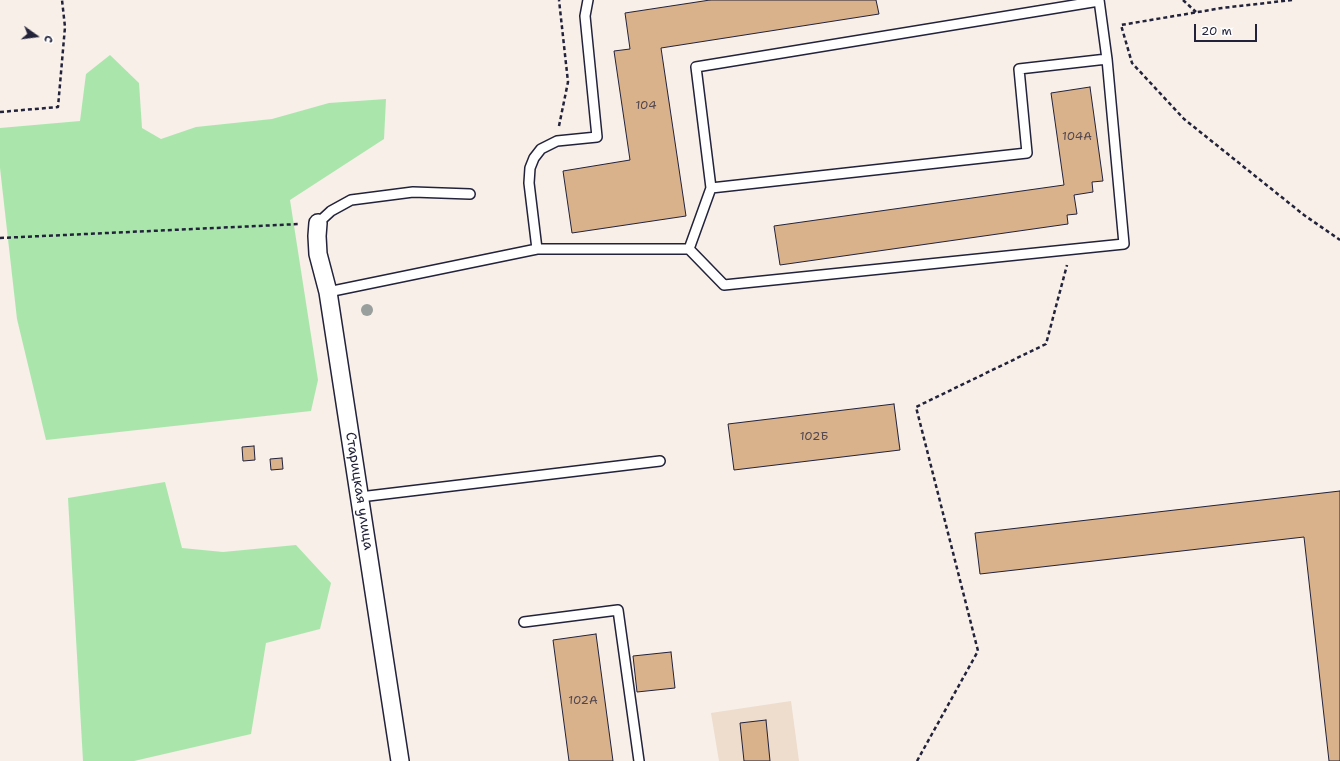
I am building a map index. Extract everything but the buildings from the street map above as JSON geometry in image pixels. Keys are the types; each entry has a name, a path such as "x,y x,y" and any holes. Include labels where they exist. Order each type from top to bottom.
{"street":[{"name":"Старицкая улица","path":"318,223 318,254 328,292 400,761"}],"lane":[{"path":"536,249 529,191 530,168 534,158 541,149 556,141 597,137 585,16 588,0"},
{"path":"328,292 536,249 689,249 724,285 1124,244 1107,58 1099,0 696,67 711,188 689,249"},
{"path":"711,188 1028,153 1018,69 1107,58"},
{"path":"318,223 331,210 351,200 413,192 470,194"},
{"path":"360,497 660,461"},
{"path":"524,622 618,610 639,761"}],"path":[{"path":"0,112 58,107 65,27 62,0"},
{"path":"556,141 568,82 560,0"},
{"path":"1183,0 1197,12"},
{"path":"1292,0 1222,8 1121,25 1132,63 1184,119 1298,210 1340,240"},
{"path":"0,238 318,223"},
{"path":"918,761 978,651 916,407 1046,344 1072,249"}],"shaded area":[{"path":"791,701 799,761 719,761 711,713"}],"green space":[{"path":"110,55 139,83 142,128 161,139 196,127 272,119 329,103 386,99 384,139 290,200 318,380 311,411 46,440 17,319 0,168 0,128 80,121 86,74"},
{"path":"165,482 182,548 223,552 296,545 331,583 320,629 266,643 251,734 134,761 83,761 68,498"}]}
